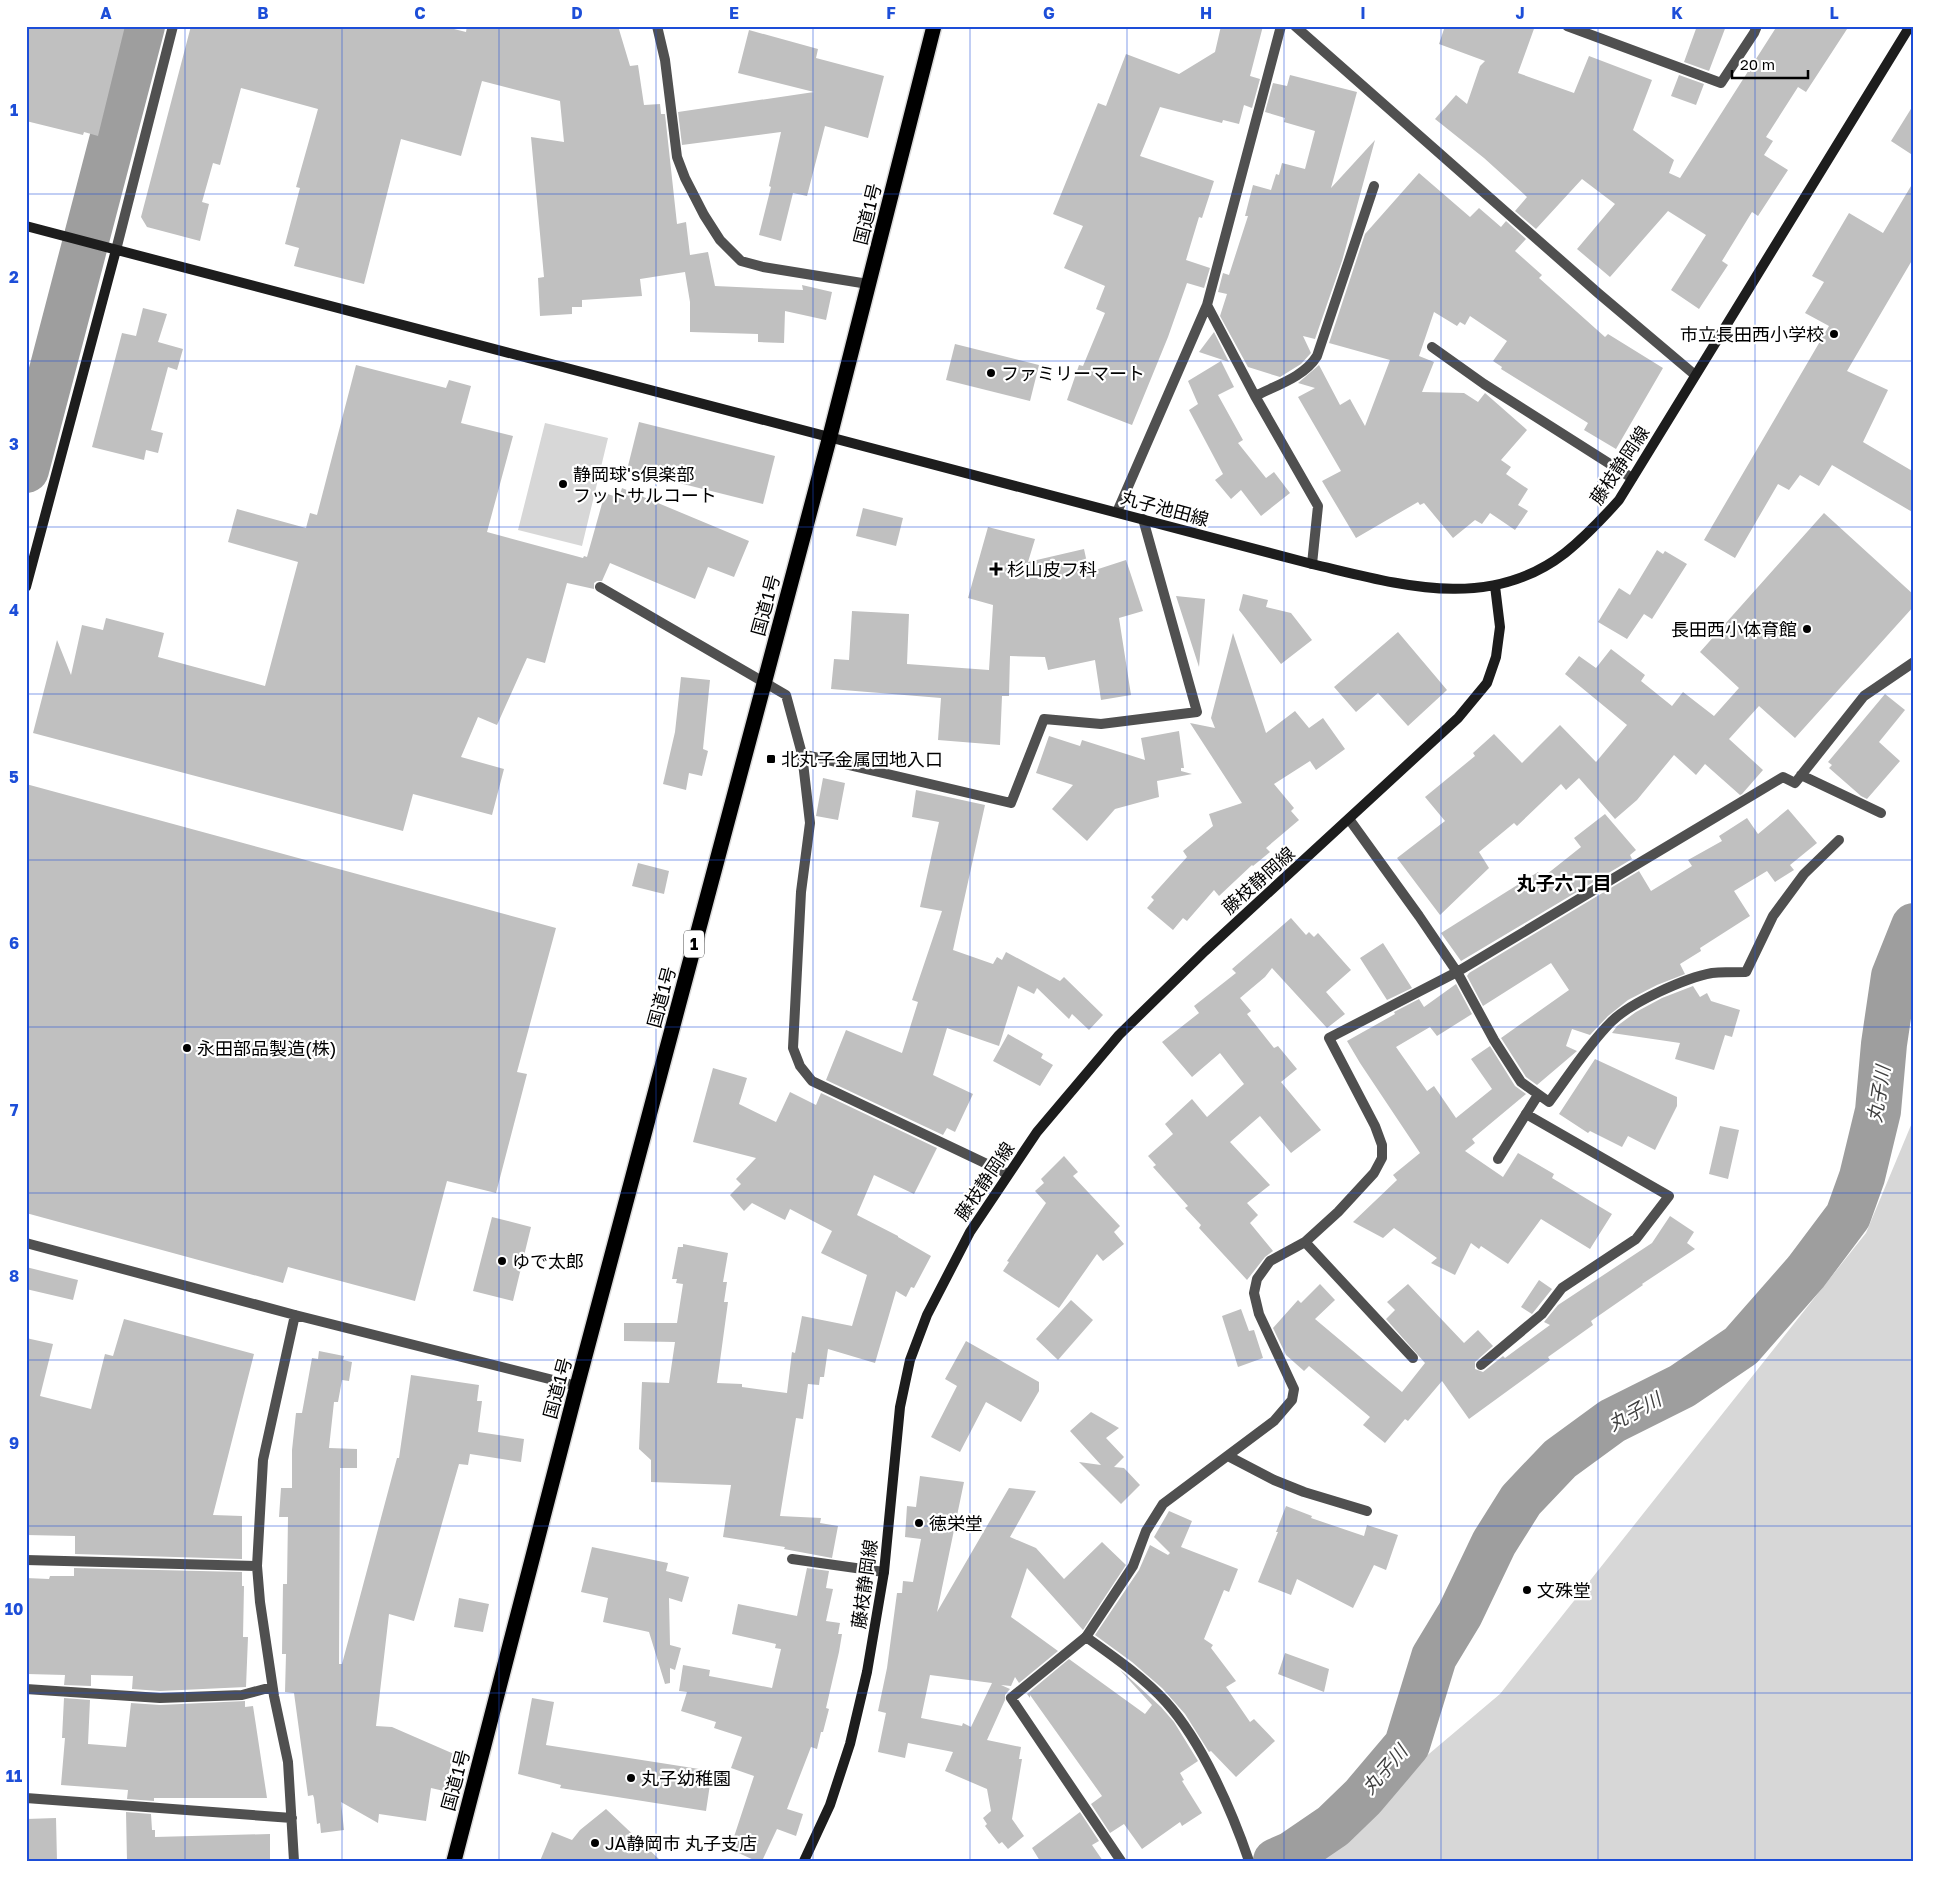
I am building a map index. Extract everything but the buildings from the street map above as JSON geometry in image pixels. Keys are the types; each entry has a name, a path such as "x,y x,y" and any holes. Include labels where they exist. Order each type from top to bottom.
{"highway":[{"name":"国道1号","path":"454,1861 577,1386 830,436 934,26"}],"main road":[{"name":"藤枝静岡線","path":"804,1861 830,1805 850,1744 868,1672 884,1572 900,1407 910,1360 927,1315 970,1232 1037,1132 1119,1035 1205,951 1458,718 1487,683 1496,657 1500,626 1494,586 1521,578 1563,554 1592,530 1619,500 1910,26"},
{"name":"丸子池田線","path":"26,226 1312,564 1410,586 1472,589 1494,586"},
{"path":"26,587 116,250"}],"street":[{"path":"116,250 173,26"},
{"path":"657,26 665,60 677,157 704,216 720,240 741,261 763,267 868,284"},
{"path":"1116,512 1207,305 1281,26"},
{"path":"1295,26 1695,376"},
{"path":"1567,26 1721,83 1757,26"},
{"path":"1255,396 1304,372 1312,365 1317,356 1374,186"},
{"path":"1207,305 1255,396 1318,506 1312,564"},
{"path":"1432,347 1484,384 1632,478"},
{"path":"802,754 1011,803 1044,719 1102,724 1197,712 1143,519"},
{"path":"600,587 786,695 802,754 810,823 801,892 793,1048 800,1066 812,1081 1008,1174"},
{"path":"1121,1861 1011,1698 1086,1637 1133,1566 1146,1531 1162,1504 1274,1421 1292,1400 1294,1389 1259,1314 1254,1293 1257,1279 1270,1261 1305,1242 1338,1212 1374,1173 1382,1158 1382,1145 1374,1126 1329,1038 1457,972 1784,777 1795,783 1864,696 1914,662"},
{"path":"1802,775 1881,813"},
{"path":"1348,819 1419,916 1457,972 1494,1040 1521,1082 1548,1102 1589,1047 1613,1020 1639,1001 1672,986 1710,974 1746,972 1774,916 1804,874 1839,840"},
{"path":"1498,1159 1538,1095"},
{"path":"1481,1364 1542,1314 1562,1288 1636,1239 1668,1196 1526,1114"},
{"path":"1305,1242 1413,1358"},
{"path":"26,1243 295,1315 577,1386"},
{"path":"294,1861 288,1762 272,1687 257,1566 263,1460 295,1315"},
{"path":"1228,1456 1274,1480 1304,1492 1367,1510"},
{"path":"792,1559 884,1572"},
{"path":"26,1560 257,1566"},
{"path":"1086,1637 1120,1661 1166,1701 1188,1729 1208,1766 1241,1838 1249,1861"},
{"path":"26,1690 160,1698 242,1695 272,1687"},
{"path":"26,1798 292,1818"}],"shaded area":[{"name":"静岡球's倶楽部 フットサルコート","path":"545,423 608,438 582,546 518,530"},
{"path":"1914,1118 1914,1861 1302,1861 1500,1694 1866,1233"}],"waterway":[{"path":"26,470 142,26"},
{"name":"丸子川","path":"1276,1861 1292,1854 1333,1826 1363,1797 1407,1745 1434,1657 1460,1614 1494,1543 1521,1500 1560,1459 1612,1421 1682,1386 1741,1346 1806,1272 1848,1216 1862,1177 1878,1111 1884,1044 1894,976 1914,926"}],"place":[{"name":"市立長田西小学校","path":"1834,334"},
{"name":"ファミリーマート","path":"991,373"},
{"name":"静岡球's倶楽部 フットサルコート","path":"563,484"},
{"name":"杉山皮フ科","path":"996,569"},
{"name":"長田西小体育館","path":"1807,629"},
{"name":"北丸子金属団地入口","path":"771,759"},
{"name":"永田部品製造(株)","path":"187,1048"},
{"name":"ゆで太郎","path":"502,1261"},
{"name":"徳栄堂","path":"919,1523"},
{"name":"文殊堂","path":"1527,1590"},
{"name":"丸子幼稚園","path":"631,1778"},
{"name":"JA静岡市 丸子支店","path":"595,1843"}],"district":[{"name":"丸子六丁目","path":"1564,882"}]}
